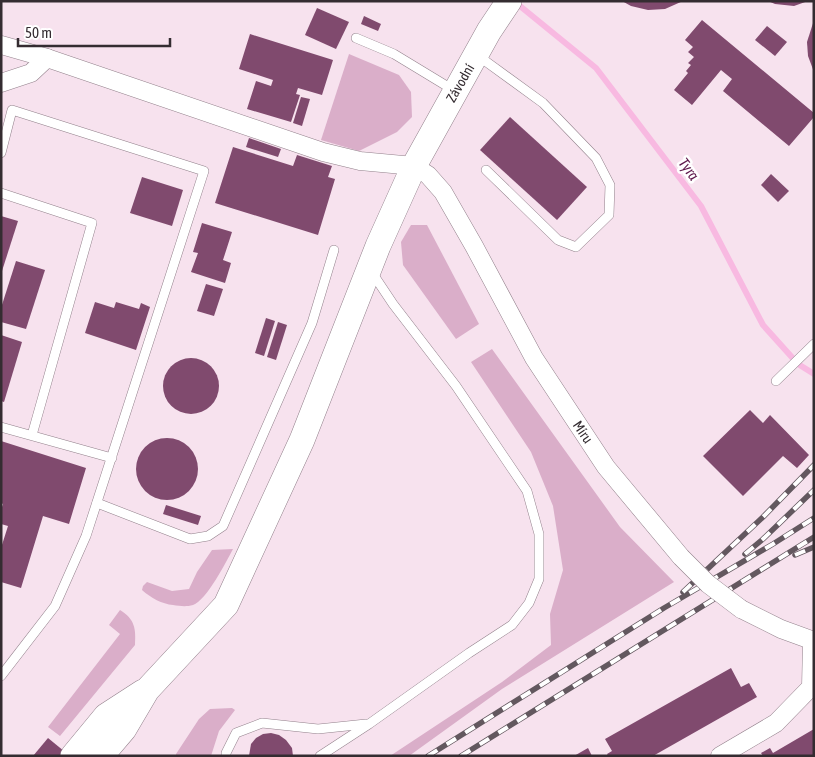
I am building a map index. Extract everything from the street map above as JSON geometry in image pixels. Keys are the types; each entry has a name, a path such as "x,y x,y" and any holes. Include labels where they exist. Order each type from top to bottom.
{"street":[{"name":"Závodní","path":"147,690 226,605 302,440 378,246 414,166 489,31 508,1"},
{"path":"1,45 47,58 323,152 360,161 414,166"},
{"path":"1,83 31,73 47,58"},
{"name":"Míru","path":"414,166 428,175 443,192 534,358 606,467 680,557 708,584 741,609 781,629 813,641"},
{"path":"720,756 776,723 813,688 813,641"},
{"path":"73,756 106,716 147,690"},
{"path":"101,756 124,729 147,690"}],"lane":[{"path":"356,38 394,54 455,91"},
{"path":"476,54 543,104 596,158 610,185 609,215 576,247 558,240 486,170"},
{"path":"1,153 12,110 204,171 86,536 55,606 1,676"},
{"path":"1,193 92,223 32,435"},
{"path":"97,503 190,539 208,536 223,526 312,323 334,250"},
{"path":"320,756 369,724 422,685 512,626 529,603 538,578 539,534 527,492 456,386 393,304 370,269"},
{"path":"776,381 814,344"},
{"path":"1,427 112,458"},
{"path":"226,756 236,733 262,723 318,729 369,724"}],"shaded area":[{"path":"349,54 399,75 411,92 412,117 397,132 359,151 321,140"},
{"path":"411,225 427,225 479,324 456,339 403,265 401,242"},
{"path":"492,349 620,527 674,582 502,689 409,756 390,756 502,682 551,645 550,614 563,570 553,506 531,452 471,362"},
{"path":"233,549 210,589 193,605 183,606 165,603 153,598 142,590 147,582 172,591 189,589 197,572 212,550"},
{"path":"120,610 129,617 134,625 135,645 60,736 48,727 120,634 109,625"},
{"path":"232,708 235,710 219,731 211,756 176,756 199,719 210,709"}],"building":[{"path":"622,1 683,1 665,9 648,10 631,6"},
{"path":"768,1 808,1 794,6 775,4"},
{"path":"317,8 349,22 336,49 305,35"},
{"path":"364,16 381,24 378,31 361,24"},
{"path":"702,20 814,113 814,117 789,146 723,91 732,79 721,70 692,105 674,90 688,73 686,71 691,65 688,63 694,57 688,52 693,47 685,40"},
{"path":"814,20 814,72 808,56 807,42"},
{"path":"767,26 787,42 775,56 755,40"},
{"path":"250,34 333,60 322,95 298,88 296,94 300,95 291,122 247,109 256,81 271,86 273,80 239,69"},
{"path":"301,97 310,99 302,126 293,123"},
{"path":"510,117 587,187 557,220 480,150"},
{"path":"249,138 281,149 278,157 246,147"},
{"path":"233,147 293,166 297,155 332,166 328,177 335,179 318,235 215,203"},
{"path":"771,174 789,191 778,202 761,185"},
{"path":"142,177 183,190 172,226 130,213"},
{"path":"1,216 18,221 2,271 1,271"},
{"path":"202,223 232,232 223,260 231,263 225,283 191,272 198,253 193,252"},
{"path":"16,261 45,270 26,329 1,322 1,308"},
{"path":"206,284 223,289 214,316 197,311"},
{"path":"95,302 114,308 116,302 139,309 141,303 150,307 136,350 85,333"},
{"path":"266,318 275,321 264,356 255,353"},
{"path":"278,322 287,325 276,360 267,357"},
{"path":"1,335 22,342 4,402 1,401"},
{"path":"185,358 197,358 207,362 215,370 219,386 215,402 207,410 197,414 185,414 175,410 167,402 163,392 163,380 167,370 175,362"},
{"path":"750,410 763,423 770,415 809,455 797,468 783,456 743,496 703,456"},
{"path":"161,438 173,438 189,447 196,457 198,469 196,481 189,491 173,500 161,500 150,495 141,486 136,475 136,463 141,452 150,443"},
{"path":"1,441 86,468 69,524 43,516 21,588 1,582 1,548 8,526 1,524 3,504 1,503"},
{"path":"166,505 201,516 198,525 163,514"},
{"path":"731,668 741,687 749,683 757,697 653,756 608,756 607,754 612,751 605,739"},
{"path":"814,729 814,756 763,756 761,753 770,748 773,753"},
{"path":"263,734 279,735 286,740 292,748 293,756 249,756 251,744 256,738"},
{"path":"48,738 70,756 33,756"},
{"path":"588,748 592,756 574,756"}],"waterway":[{"name":"Tyra","path":"515,2 596,68 701,206 763,325 798,364 814,374"}],"railway":[{"path":"683,592 763,517 814,465"},
{"path":"745,554 814,490"},
{"path":"428,756 664,608 814,518"},
{"path":"461,756 814,537"},
{"path":"795,555 814,547"}]}
